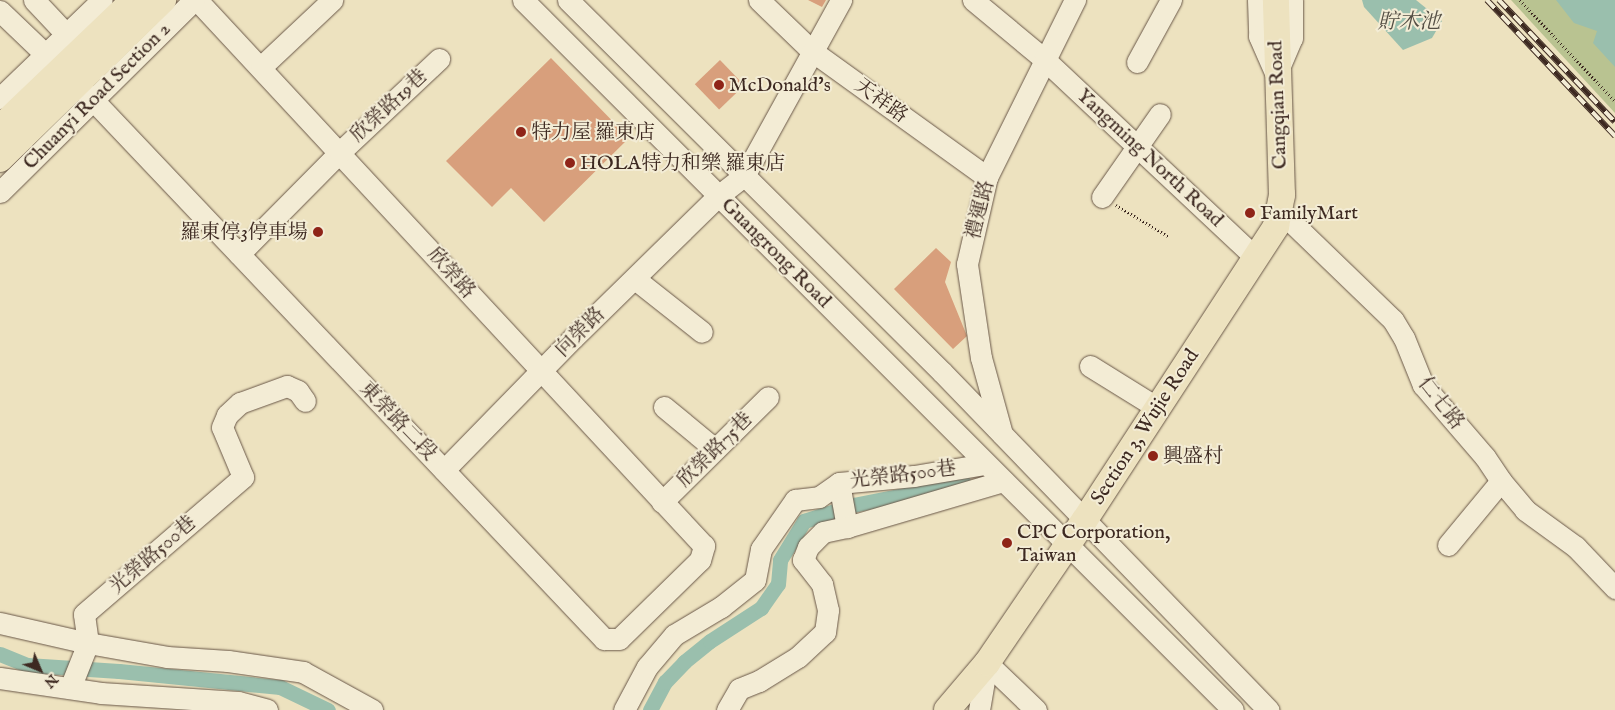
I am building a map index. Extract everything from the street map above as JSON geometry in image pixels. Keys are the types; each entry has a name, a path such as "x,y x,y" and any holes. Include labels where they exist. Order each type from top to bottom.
{"main road":[{"name":"Chuanyi Road Section 2","path":"0,159 134,0"},
{"name":"Chuanyi Road Section 2","path":"0,128 69,78 163,0"},
{"name":"Cangqian Road","path":"1276,0 1276,75 1282,195 1280,210"},
{"name":"Section 3, Wujie Road","path":"947,710 987,664 1084,521 1156,407 1256,258 1276,226 1280,210"}],"street":[{"path":"4,15 30,0"},
{"path":"34,0 66,34"},
{"name":"Chuanyi Road Section 2","path":"0,192 69,78 66,34 102,0"},
{"name":"Chuanyi Road Section 2","path":"0,98 69,78 196,0"},
{"name":"欣榮路","path":"196,0 261,67 704,546"},
{"path":"261,67 332,0"},
{"name":"Guangrong Road","path":"523,0 1233,710"},
{"name":"Guangrong Road","path":"568,0 942,372 1002,437 1268,710"},
{"name":"天祥路","path":"759,0 812,52 987,177"},
{"path":"744,176 840,0"},
{"name":"Yangming North Road","path":"973,0 1044,59 1256,258"},
{"name":"禮運路","path":"1002,437 981,358 966,264 987,177 1075,0"},
{"path":"1137,62 1172,0"},
{"path":"1258,0 1259,36 1276,75"},
{"path":"1276,75 1292,38 1292,0"},
{"name":"東榮路二段","path":"4,15 69,78 239,254 604,639 619,639 700,560 704,546"},
{"name":"欣榮路19巷","path":"239,254 340,152 439,59"},
{"path":"1102,197 1160,114"},
{"name":"向榮路","path":"444,470 718,196 744,176"},
{"name":"仁七路","path":"1280,210 1393,320 1404,338 1423,385 1485,457 1501,481 1525,510 1576,547 1615,588"},
{"path":"635,279 702,332"},
{"path":"1090,366 1156,407"},
{"name":"光榮路500巷","path":"88,643 84,614 243,477 222,426 227,415 240,404 287,386 298,391 305,401"},
{"name":"欣榮路75巷","path":"662,502 768,398"},
{"path":"664,407 716,449"},
{"name":"光榮路500巷","path":"624,710 646,667 674,635 721,607 755,580 761,549 794,500 819,497 839,483 914,476 985,464"},
{"path":"727,710 739,689 759,681 798,657 826,632 828,610 822,584 802,560 808,547 823,532 847,527 1003,481"},
{"path":"1448,545 1501,481"},
{"path":"839,483 847,527"},
{"path":"0,623 88,643 167,657 228,661 304,672 372,710"},
{"path":"70,688 88,643"},
{"path":"979,710 987,664"},
{"path":"987,664 1036,710"},
{"path":"0,678 101,693 238,702 267,710"}],"path":[{"path":"1520,0 1615,101"},
{"path":"1102,197 1168,236"}],"shaded area":[{"path":"1511,0 1615,0 1615,113"}],"water":[{"name":"貯木池","path":"1362,0 1416,0 1442,21 1432,38 1403,50 1364,7"},
{"path":"1556,0 1615,0 1615,67 1593,43 1597,31 1574,23"}],"building":[{"path":"808,0 826,0 822,7"},
{"name":"特力屋 羅東店","path":"551,58 629,138 544,222 511,188 492,207 446,161"},
{"name":"McDonald's","path":"720,60 744,85 719,109 695,84"},
{"path":"936,248 951,262 945,282 967,336 953,349 894,289"}],"waterway":[{"path":"650,710 665,682 684,662 710,641 761,608 778,584 780,560 804,521 853,505 964,483"},
{"path":"0,654 27,665 119,671 280,687 328,710"}],"railway":[{"path":"1487,0 1615,136"},
{"path":"1499,0 1615,122"}],"place":[{"name":"McDonald's","path":"719,85"},
{"name":"特力屋 羅東店","path":"521,132"},
{"name":"HOLA特力和樂 羅東店","path":"570,163"},
{"name":"FamilyMart","path":"1250,213"},
{"name":"羅東停3停車場","path":"318,232"},
{"name":"興盛村","path":"1153,456"},
{"name":"CPC Corporation, Taiwan","path":"1007,543"}]}
